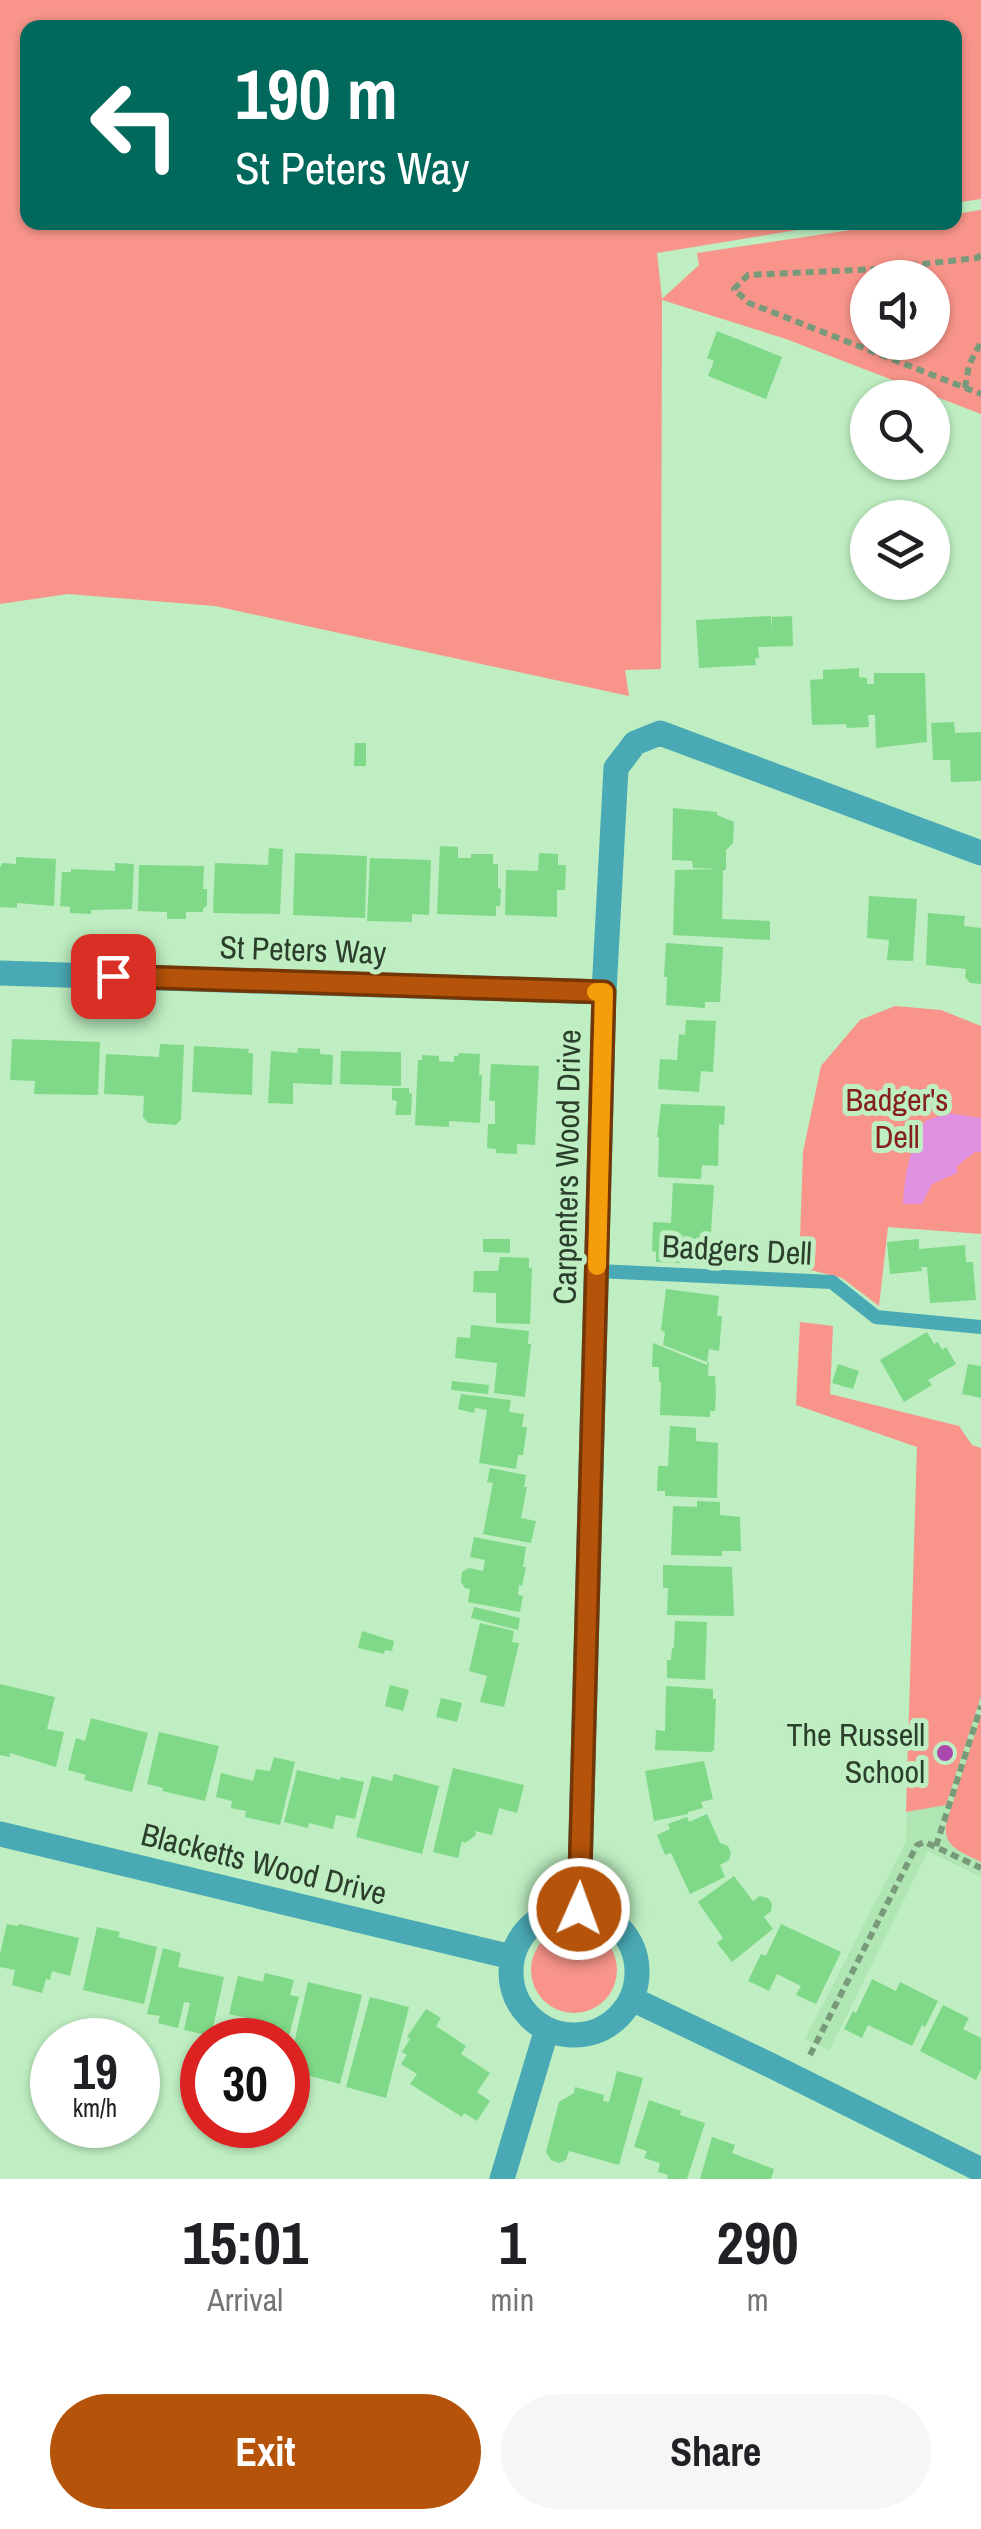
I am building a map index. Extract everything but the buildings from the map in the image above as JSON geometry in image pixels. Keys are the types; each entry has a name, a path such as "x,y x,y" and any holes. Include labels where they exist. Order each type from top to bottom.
{"street":[{"name":"Carpenters Wood Drive","path":"579,1909 604,992 616,768 636,743 660,733 981,853"},
{"name":"St Peters Way","path":"0,973 604,992"},
{"name":"Blacketts Wood Drive","path":"0,1834 512,1957"},
{"path":"560,1909 598,1912 616,1923 629,1939 637,1958 638,1980 632,2000 605,2028 586,2034 566,2034 548,2029 530,2017 517,1999 511,1978 512,1957 519,1940 544,1916 560,1909"},
{"path":"632,2000 981,2170"},
{"path":"502,2179 548,2029"}],"lane":[{"name":"Badgers Dell","path":"597,1270 832,1282 876,1317 981,1326"}],"path":[{"path":"950,261 981,255"},
{"path":"850,274 748,275 734,289 749,304 850,341"},
{"path":"965,388 969,365 981,342"},
{"path":"898,360 981,394"},
{"path":"936,1846 981,1706"},
{"path":"798,2079 917,1845 925,1842 981,1868"}],"shaded area":[{"path":"948,1113 981,1118 981,1152 975,1152 957,1166 957,1173 932,1184 922,1204 903,1204 909,1161 925,1121"},
{"name":"The Russell School","path":"917,1443 981,1466 981,1877 928,1851 829,2051 805,2039 906,1842"}],"green space":[{"path":"0,0 981,0 981,199 962,202 962,20 20,20 20,230 797,230 657,253 662,299 699,265 697,253 851,230 962,230 962,213 981,210 981,414 950,402 950,380 893,380 786,339 662,300 661,669 625,670 629,696 215,606 68,594 0,604"},
{"name":"Badger's Dell","path":"895,1006 941,1010 981,1026 981,1234 888,1227 879,1306 842,1278 799,1267 803,1152 821,1066 860,1020"},
{"name":"The Russell School","path":"800,1322 833,1326 830,1394 959,1426 972,1445 981,1448 981,1696 946,1805 906,1812 917,1447 796,1405"},
{"path":"981,1715 981,1862 951,1844 946,1824"},
{"path":"574,1927 604,1940 617,1970 604,2000 574,2013 544,2000 531,1970 544,1940"}],"slow traffic":[{"path":"596,992 604,992 597,1266"}],"place":[{"name":"The Russell School","path":"945,1753"}],"route":[{"path":"113,976 604,992 579,1909"}]}
